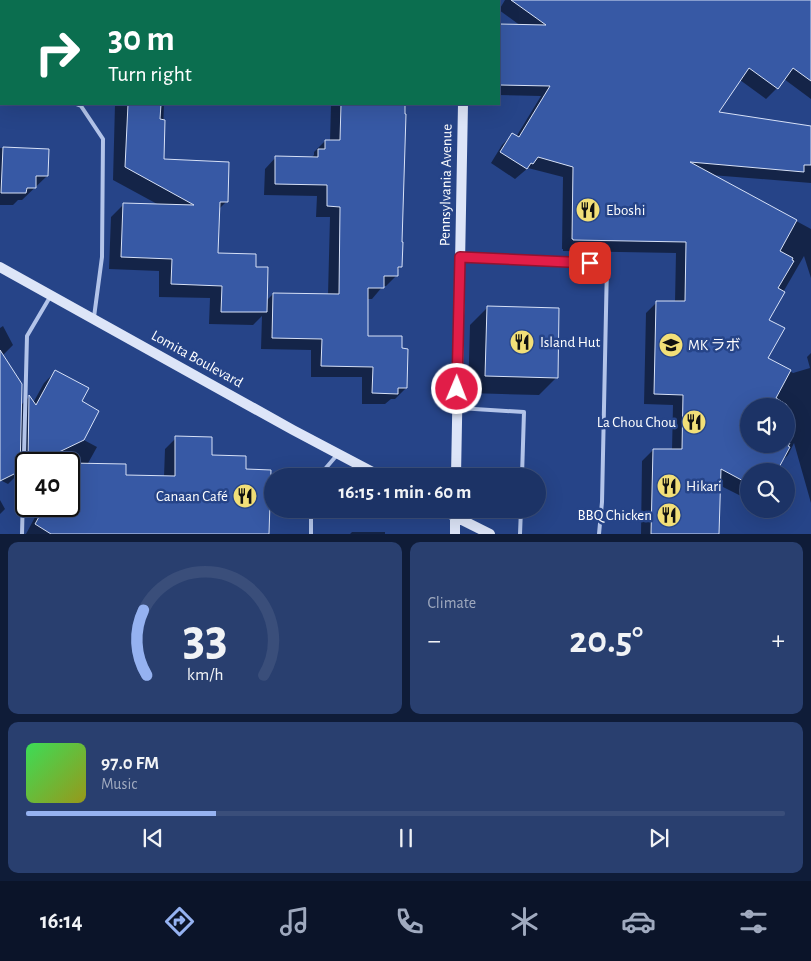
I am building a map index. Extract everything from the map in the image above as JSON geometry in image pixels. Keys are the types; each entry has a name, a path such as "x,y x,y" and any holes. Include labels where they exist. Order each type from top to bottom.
{"main road":[{"name":"Pennsylvania Avenue","path":"456,468 463,105"},
{"name":"Lomita Boulevard","path":"0,267 365,468"},
{"path":"455,518 455,534"},
{"path":"463,518 490,534"}],"lane":[{"path":"78,105 103,139 102,257 94,319"},
{"path":"460,257 607,264 602,502 598,534"},
{"path":"22,534 27,336 51,296"},
{"path":"457,408 524,412 522,468"},
{"path":"326,468 338,454"},
{"path":"310,534 311,518"},
{"path":"520,534 521,518"}],"building":[{"path":"511,0 811,0 811,81 793,68 778,89 749,68 719,112 811,126 811,165 804,165 804,172 690,162 797,220 780,251 793,258 792,260 794,261 778,288 785,292 769,320 785,328 768,358 791,370 776,398 740,398 740,453 787,453 781,463 740,463 740,479 721,469 719,534 651,534 653,449 682,449 683,395 654,394 656,301 685,301 686,242 572,239 573,167 538,157 527,169 500,152 512,133 519,137 550,86 500,85 500,24 546,25"},
{"path":"128,105 161,105 160,119 165,120 164,159 229,162 228,202 220,202 218,253 256,254 256,267 268,267 267,312 221,312 222,286 171,284 172,259 121,257 123,203 194,205 125,167"},
{"path":"341,105 405,105 402,267 398,267 398,276 384,276 384,288 368,288 368,336 402,336 402,348 408,349 407,388 398,388 398,394 372,393 373,367 321,366 322,339 272,338 273,293 339,294 340,207 327,206 327,185 275,184 275,156 318,157 318,149 325,149 325,140 340,140"},
{"path":"3,147 49,149 48,176 36,176 36,188 27,188 26,193 1,193"},
{"name":"Island Hut","path":"487,306 559,308 558,378 485,376"},
{"path":"0,350 22,384 20,452 15,452 15,474 0,481"},
{"path":"55,370 89,388 82,401 99,411 84,440 59,452 28,452 29,395 36,405"},
{"path":"175,436 212,437 212,455 246,456 246,469 264,470 264,518 270,518 269,534 51,534 35,524 39,517 80,517 80,463 126,464 126,475 175,476"}],"place":[{"name":"Eboshi","path":"588,210"},
{"name":"Island Hut","path":"522,342"},
{"name":"MK ラボ","path":"671,345"},
{"name":"La Chou Chou","path":"694,422"},
{"name":"Hikari","path":"669,486"},
{"name":"Canaan Café","path":"245,496"},
{"name":"BBQ Chicken","path":"669,515"}],"route":[{"path":"457,389 460,257 590,263"}]}
